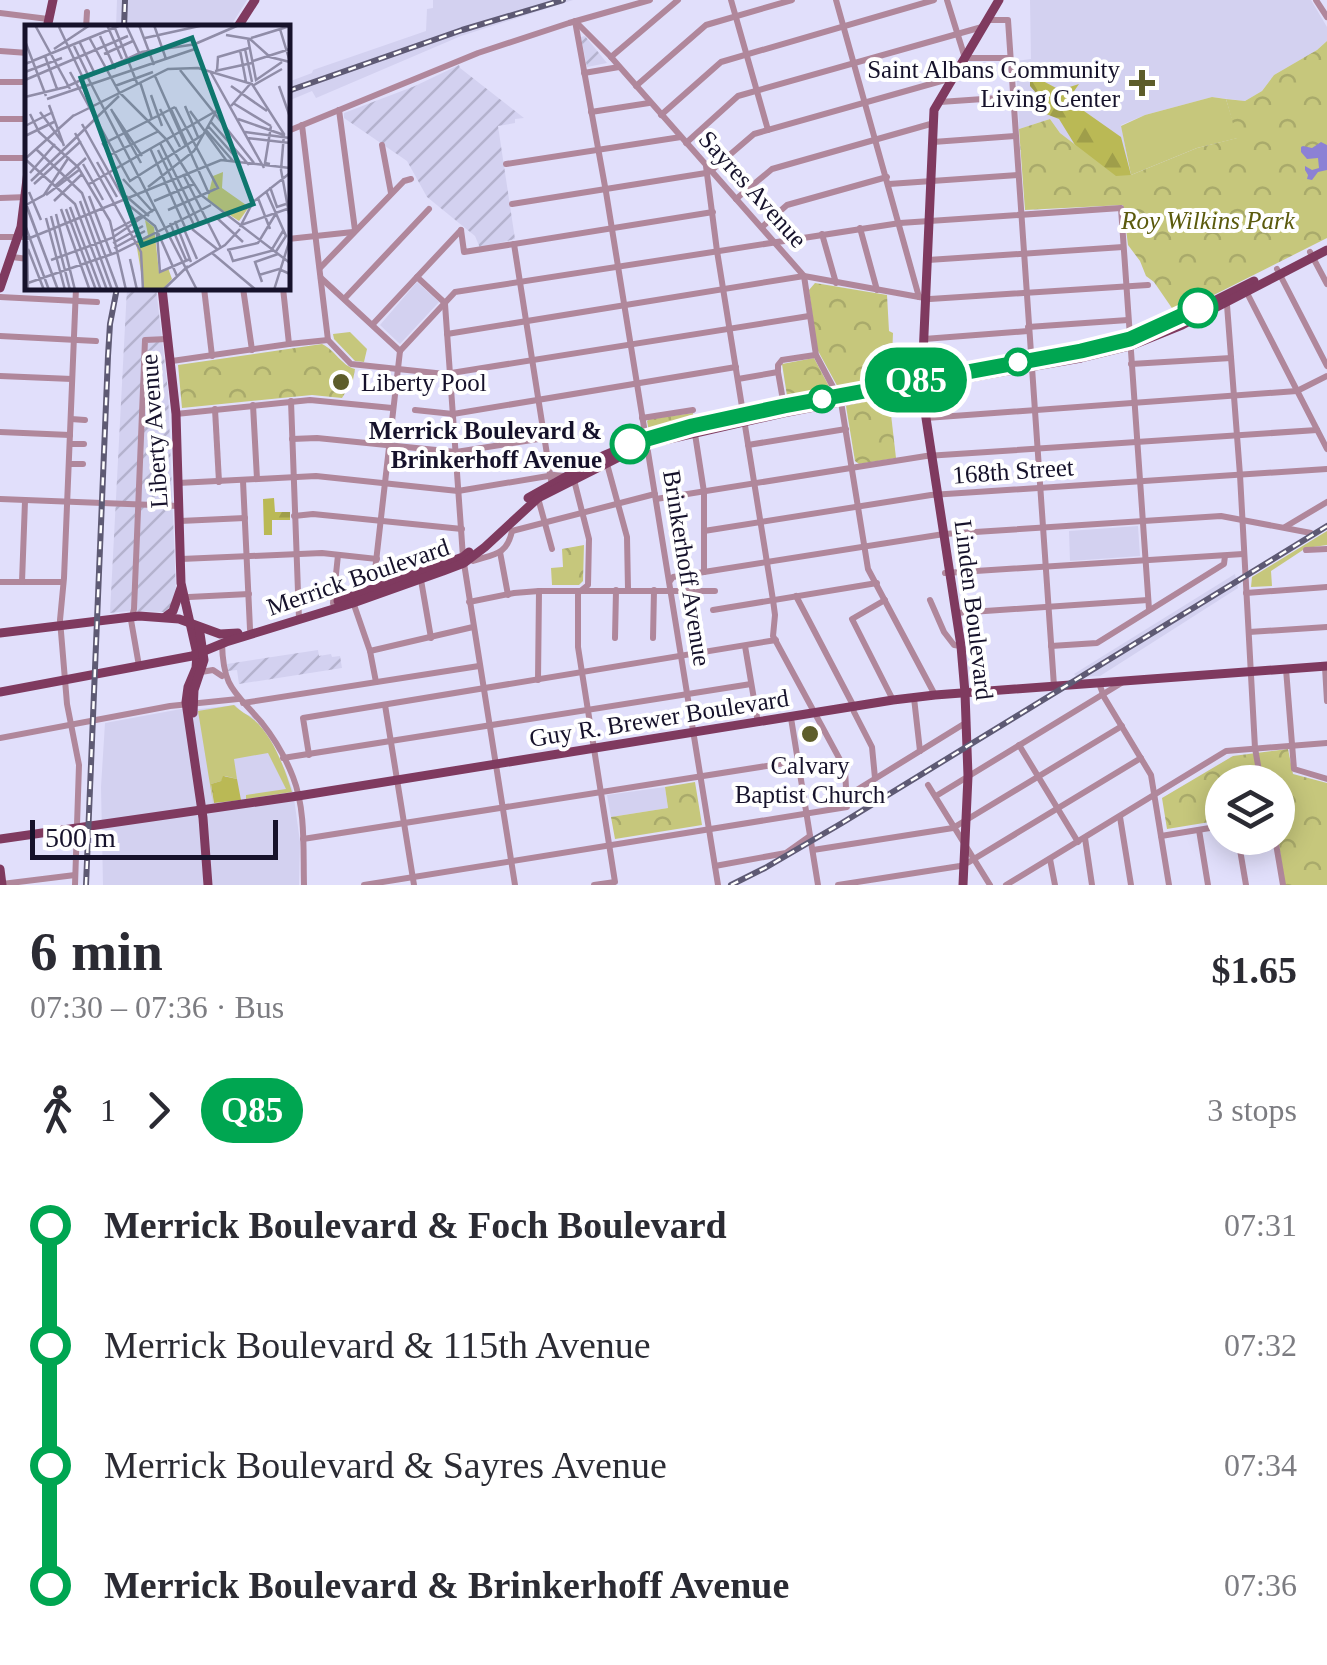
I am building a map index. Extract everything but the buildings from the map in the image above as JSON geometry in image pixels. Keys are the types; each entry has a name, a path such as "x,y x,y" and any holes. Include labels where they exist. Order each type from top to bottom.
{"main road":[{"path":"46,23 51,0"},
{"path":"239,25 255,0"},
{"name":"Linden Boulevard","path":"964,885 970,862 965,845 971,692 964,672 926,418 922,298 928,260 934,110 999,0"},
{"path":"0,288 23,237"},
{"name":"Merrick Boulevard","path":"569,476 614,450 646,441 1130,342 1182,325 1327,246"},
{"name":"Merrick Boulevard","path":"1224,299 1246,292 1278,272"},
{"path":"0,298 4,277"},
{"name":"Liberty Avenue","path":"162,290 176,414 182,586 195,625"},
{"name":"Merrick Boulevard","path":"195,625 222,634 299,617 352,600 465,560 552,482 606,462 646,441 696,433 784,406 840,399"},
{"name":"Merrick Boulevard","path":"0,692 201,653 299,617 421,580 465,560 509,529 537,495"},
{"name":"Liberty Avenue","path":"181,572 201,653 201,672 189,705"},
{"path":"165,618 173,611 182,586"},
{"path":"0,630 132,616 195,625"},
{"name":"Liberty Avenue","path":"201,653 189,682 189,705 205,810 210,885"},
{"name":"Guy R. Brewer Boulevard","path":"0,840 894,700 1054,686 1101,688 1124,681 1326,666"},
{"path":"0,871 2,885"}],"street":[{"path":"290,130 478,53 650,0"},
{"path":"611,57 678,0"},
{"path":"732,0 768,130"},
{"path":"636,86 706,25 792,0"},
{"path":"836,0 922,298"},
{"path":"661,115 720,62 934,0"},
{"path":"947,0 965,58 1010,58"},
{"path":"1316,0 1327,17"},
{"path":"86,25 87,12"},
{"path":"0,13 46,23"},
{"path":"506,164 683,140 738,96 1008,20 1054,686"},
{"name":"Sayres Avenue","path":"575,21 804,276 816,355 840,399 868,569 935,695"},
{"name":"Brinkerhoff Avenue","path":"575,21 606,189 718,885"},
{"path":"0,51 25,54"},
{"path":"584,73 619,67"},
{"path":"512,204 708,170 754,134 953,78"},
{"path":"938,102 1012,97"},
{"path":"591,112 650,102"},
{"path":"339,110 355,232"},
{"path":"0,119 25,120"},
{"path":"736,199 772,169 934,123"},
{"path":"302,125 328,340 352,364 450,373 809,316"},
{"path":"933,142 1015,136"},
{"path":"382,146 392,194"},
{"path":"364,885 413,881 511,861 847,806 844,769 773,636 773,600 717,251 708,170"},
{"path":"762,227 787,206 888,181 1018,176"},
{"path":"320,274 404,180 410,179"},
{"path":"372,590 400,351 455,292 900,222 1120,208 1148,610"},
{"path":"345,298 430,209"},
{"path":"372,324 461,230 464,252 713,212"},
{"path":"860,228 878,290"},
{"path":"290,240 355,232"},
{"path":"822,234 836,283"},
{"path":"0,237 23,237"},
{"path":"178,483 316,476 458,491 534,478 552,482 514,244"},
{"path":"928,260 1123,247"},
{"path":"1312,254 1327,284"},
{"path":"14,258 25,259"},
{"path":"911,268 927,273"},
{"path":"1278,272 1327,366"},
{"path":"320,274 400,351"},
{"path":"447,334 804,276 922,298 1148,284"},
{"path":"417,277 445,303 472,627 515,885"},
{"path":"75,885 79,765 60,624 76,290"},
{"path":"204,290 212,356"},
{"path":"244,290 252,350"},
{"path":"282,290 289,344"},
{"path":"1246,292 1327,449"},
{"path":"0,298 97,302"},
{"path":"1224,299 1258,765"},
{"path":"924,339 1128,320"},
{"path":"0,336 96,341"},
{"path":"139,666 131,620 145,340 168,339"},
{"path":"172,362 328,340"},
{"path":"784,406 778,365 782,360 816,355"},
{"path":"1132,364 1229,358"},
{"path":"415,410 453,414 736,368"},
{"path":"738,378 778,372"},
{"path":"0,376 72,379"},
{"path":"926,418 1232,397 1297,390 1327,376"},
{"path":"176,414 310,400 392,408"},
{"path":"291,402 299,617"},
{"path":"253,406 257,480"},
{"path":"215,410 219,482"},
{"path":"642,418 693,410"},
{"path":"71,418 85,419"},
{"path":"748,445 846,429"},
{"path":"465,560 500,552 508,544 509,529 656,496 932,457 1317,430"},
{"path":"0,432 84,444"},
{"path":"696,433 704,492 704,572"},
{"path":"292,439 456,452 544,438"},
{"path":"606,462 628,537 628,590"},
{"path":"69,464 83,464"},
{"name":"168th Street","path":"704,531 938,496 1327,469"},
{"path":"569,476 584,513 589,539 588,585 578,593 578,646 615,882 594,885"},
{"path":"534,478 552,549"},
{"path":"243,480 250,629"},
{"path":"0,500 179,506"},
{"path":"22,582 26,500"},
{"path":"1284,528 1327,502"},
{"path":"294,516 313,514 462,530"},
{"path":"670,586 674,577 944,534 1221,516 1311,533"},
{"path":"180,521 245,518"},
{"path":"1306,550 1327,548"},
{"path":"500,552 508,596"},
{"path":"181,559 338,554 377,559"},
{"path":"333,603 338,554"},
{"path":"948,574 1243,554"},
{"path":"1051,646 1097,643 1224,564 1226,556"},
{"path":"421,580 431,638"},
{"path":"0,582 62,582"},
{"path":"713,610 876,584"},
{"path":"469,602 538,591 654,590 670,586 714,591"},
{"path":"1246,593 1327,587"},
{"path":"615,638 616,590"},
{"path":"653,638 654,590"},
{"path":"691,635 692,590"},
{"path":"538,591 538,680"},
{"path":"190,597 249,594"},
{"path":"796,596 872,748 874,778"},
{"path":"352,600 376,682"},
{"path":"886,600 852,619 894,700"},
{"path":"930,600 944,632 954,645 961,646"},
{"path":"956,613 1148,600"},
{"path":"1248,632 1327,626"},
{"path":"370,651 472,627"},
{"path":"308,754 303,718 776,640"},
{"path":"222,644 222,668 228,681 240,701 262,723 292,777 303,840 304,885"},
{"path":"745,646 758,723"},
{"path":"0,738 173,706 240,701 479,666"},
{"path":"1326,666 1327,701"},
{"path":"1286,669 1295,771 1327,779"},
{"path":"201,672 216,671 228,681"},
{"name":"Liberty Avenue","path":"173,706 189,682"},
{"path":"283,758 752,684"},
{"path":"936,796 1101,688 1151,775 1164,789"},
{"path":"914,698 920,751"},
{"path":"385,704 413,881"},
{"path":"791,718 818,885"},
{"path":"846,796 968,722"},
{"path":"812,850 954,828 1122,726"},
{"path":"1006,885 1226,752 1327,743"},
{"path":"1018,745 1081,840 1092,885"},
{"path":"838,885 970,862 1141,758"},
{"path":"303,840 798,761"},
{"path":"1151,775 1169,885"},
{"path":"928,784 965,845"},
{"path":"1120,816 1131,885"},
{"path":"1162,836 1205,829"},
{"path":"1199,830 1208,885"},
{"path":"715,866 786,853 810,836"},
{"path":"1241,855 1246,885"},
{"path":"1278,855 1283,885"},
{"path":"1050,859 1054,885"},
{"path":"970,862 990,885"},
{"path":"2,885 75,874"}],"shaded area":[{"path":"117,0 247,0 231,25 116,25"},
{"path":"433,0 573,0 461,36 316,98 312,91 290,100 290,81 426,31 427,9 433,8"},
{"name":"Saint Albans Community Living Center","path":"1030,0 1311,0 1327,27 1327,41 1274,75 1262,91 1245,101 1212,97 1121,125 1131,175 1116,176 1060,133 1050,119 1019,129 1016,61 1031,59"},
{"path":"585,36 607,63 587,67 581,37"},
{"path":"459,65 524,118 498,126 515,239 480,248 475,236 427,197 407,161 344,118 344,113"},
{"path":"1321,142 1327,145 1327,170 1307,179 1305,166 1319,168 1318,158 1307,159 1301,147 1312,148"},
{"path":"417,282 439,302 400,344 380,325"},
{"path":"127,290 156,290 168,391 176,592 164,612 110,613"},
{"path":"1138,526 1140,556 1070,561 1069,531"},
{"path":"1235,574 1238,588 1100,676 1074,674"},
{"path":"318,650 319,656 340,656 342,668 239,684 237,670 228,671 227,664"},
{"path":"235,705 253,717 269,739 293,791 300,842 299,885 103,885 101,787 105,723 181,709"},
{"path":"665,787 668,808 611,817 607,795"}],"green space":[{"name":"Roy Wilkins Park","path":"1327,41 1327,238 1176,314 1128,245 1123,205 1025,210 1019,129 1050,119 1060,133 1116,176 1131,175 1197,148 1237,138 1226,99 1245,101 1262,91 1274,75"},
{"path":"1034,80 1060,90 1079,84 1066,103 1079,104 1121,137 1131,175 1137,176 1137,219 1075,145 1059,119 1033,109 1043,101 1030,86"},
{"path":"1212,97 1226,99 1238,138 1197,148 1131,175 1121,126 1145,115"},
{"path":"815,283 887,295 889,331 893,333 891,381 840,391 817,349 809,290"},
{"path":"350,332 367,349 364,362 355,361 334,339 333,334"},
{"path":"322,344 355,369 342,398 312,395 182,408 178,365"},
{"path":"814,358 832,392 788,402 782,364"},
{"path":"889,397 896,458 859,464 855,461 846,406"},
{"path":"693,413 694,422 649,432 650,419"},
{"path":"274,498 275,512 290,512 290,520 272,520 272,535 264,535 263,499"},
{"path":"1327,531 1327,545 1306,548 1271,571 1272,586 1251,587 1252,577"},
{"path":"584,545 583,581 579,585 552,585 551,568 563,567 562,549"},
{"path":"234,705 254,720 273,744 292,792 246,799 246,795 286,789 268,753 234,759 237,779 225,776 211,784 213,803 198,711"},
{"path":"1288,749 1291,765 1218,765 1233,756"},
{"path":"1205,773 1205,823 1167,829 1162,798"},
{"path":"1295,775 1327,783 1327,885 1285,885 1281,855 1295,855"},
{"path":"223,776 237,779 241,800 214,803 211,784 221,781"},
{"path":"695,782 702,825 615,839 611,817 668,808 665,787"}],"railway":[{"path":"124,25 125,0"},
{"path":"290,90 462,30 563,0"},
{"path":"86,885 108,356 117,290"},
{"path":"731,885 842,823 1327,526"}],"bus line":[{"name":"Q85","path":"630,444 784,406 1081,351 1130,339 1198,308"}],"place":[{"name":"Saint Albans Community Living Center","path":"1142,83"},
{"name":"Liberty Pool","path":"341,382"},
{"name":"Merrick Boulevard & Brinkerhoff Avenue","path":"630,444"},
{"name":"Calvary Baptist Church","path":"810,734"}]}
